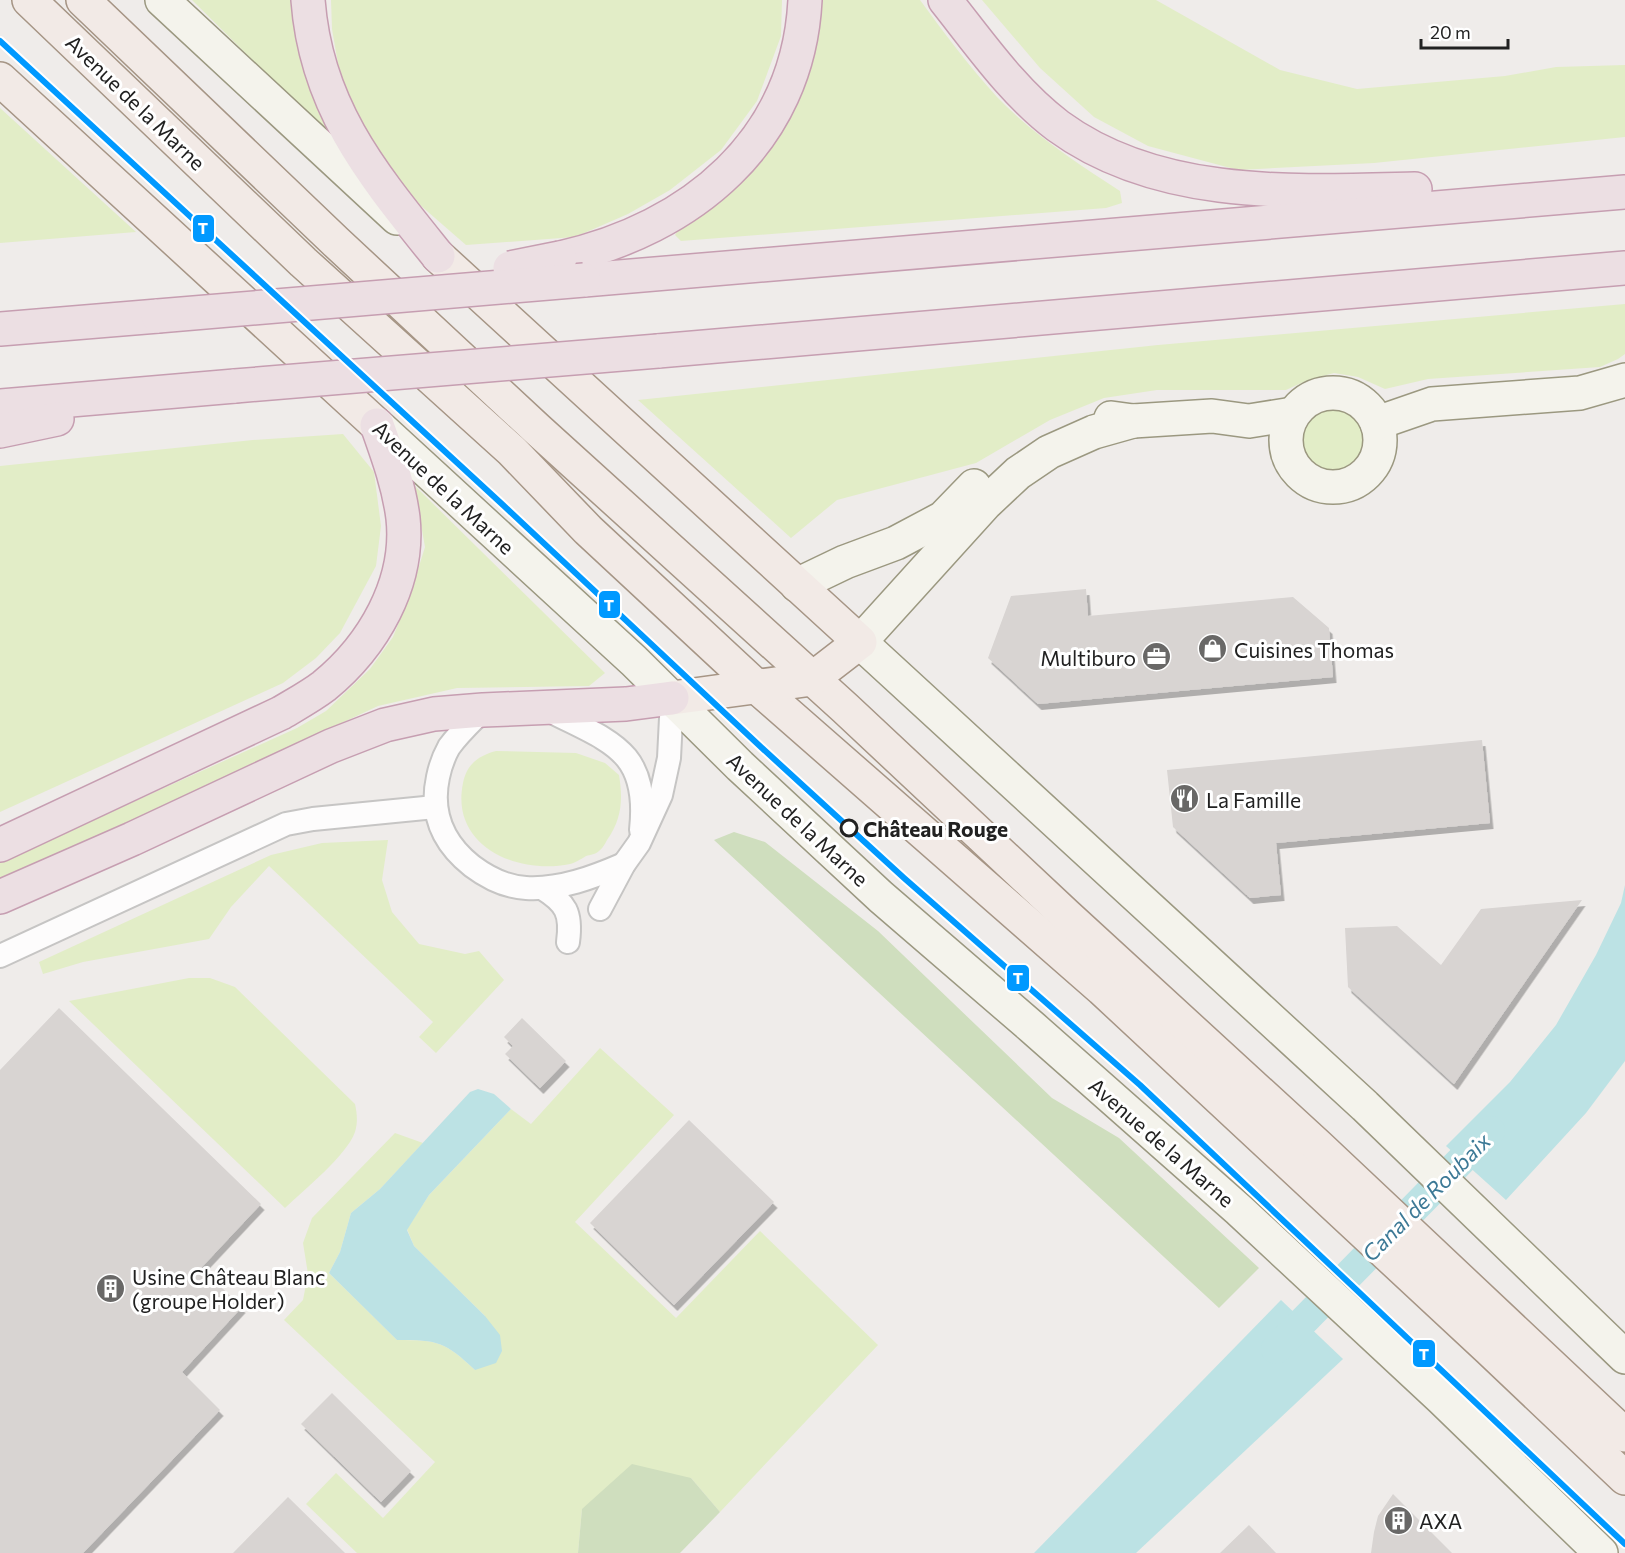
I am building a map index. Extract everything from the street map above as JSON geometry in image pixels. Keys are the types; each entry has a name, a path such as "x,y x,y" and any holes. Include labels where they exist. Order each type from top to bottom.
{"highway":[{"path":"308,0 309,23 318,65 333,106 352,141 386,191 438,256"},
{"path":"572,269 609,245 668,217 699,197 732,170 756,141 779,106 795,66 804,24 805,0"},
{"path":"945,0 1024,96 1056,125 1116,160 1156,173 1225,185 1277,189 1547,189 1622,192"},
{"path":"0,329 352,300 572,269 1622,192"},
{"path":"0,406 1615,269"},
{"path":"0,431 161,393"},
{"path":"0,845 281,713 324,686 354,657 373,632 388,604 401,562 403,520 399,495 377,425"},
{"path":"0,897 121,844 320,751 407,719 483,710 626,704 672,698"}],"main road":[{"name":"Avenue de la Marne","path":"29,0 303,262 512,451 588,530 757,687 1102,989 1306,1157"},
{"name":"Avenue de la Marne","path":"83,0 344,250 537,429 845,708 1075,923 1306,1157 1501,1338"},
{"name":"Avenue de la Marne","path":"0,79 377,425"},
{"path":"438,256 860,642 812,679 672,698"},
{"path":"1501,1338 1625,1435"},
{"path":"1501,1338 1625,1478"}],"street":[{"path":"162,0 438,256"},
{"path":"1580,393 1625,380"},
{"path":"1338,393 1357,399 1372,414 1377,423 1380,443 1374,463 1360,479 1341,487 1320,486 1299,473 1290,461 1286,447 1286,432 1293,414 1308,400 1318,395 1338,393"},
{"path":"1377,423 1432,404 1580,393 1605,396 1625,394"},
{"path":"797,585 845,562 896,543 943,518 958,501 1003,461 1049,433 1095,419 1107,418 1133,421 1212,416 1249,421 1293,414"},
{"path":"1133,421 1094,432 1049,453 1017,473 986,503 860,642 1369,1110 1625,1357"},
{"path":"1249,421 1286,447"},
{"name":"Avenue de la Marne","path":"377,425 634,661 740,766 880,897 1033,1028 1239,1210 1441,1398 1601,1553"},
{"path":"600,909 624,864 639,843 661,795 669,758 672,698"},
{"path":"542,707 604,740 629,760 637,772 642,798 639,843"},
{"path":"483,710 462,730 448,750 440,769 435,792 439,826 455,851 489,877 514,887 542,888 582,880 624,864"},
{"path":"0,957 286,824 313,819 435,807"},
{"path":"542,888 561,901 566,908 570,929 568,942"}],"green space":[{"path":"192,0 297,0 327,134"},
{"path":"331,0 782,0 781,36 757,101 721,150 670,190 628,214 575,237 466,245 412,198 376,149 342,87 332,29"},
{"path":"817,0 920,0 997,97 1040,136 1120,191 1122,203 1106,208 681,241 675,235 682,224 700,212"},
{"path":"982,0 1156,0 1280,70 1357,89 1505,76 1556,67 1625,65 1625,137 1374,163 1238,170 1148,146 1094,117 1040,68"},
{"path":"0,108 136,232 0,243"},
{"path":"1625,304 1625,354 1600,367 1428,379 1385,389 1358,377 1334,373 1308,380 1286,390 1157,390 1104,398 1050,420 976,463 837,500 791,538 638,400 1158,345"},
{"path":"1334,406 1347,409 1358,416 1365,427 1368,440 1365,453 1358,464 1347,471 1334,474 1321,471 1310,464 1303,453 1300,440 1303,427 1310,416 1321,409"},
{"path":"343,434 374,472 381,526 376,566 340,633 316,658 283,683 0,812 0,466 253,440"},
{"path":"414,485 605,673 589,686 457,688 378,706 29,869 0,880 0,862 297,728 326,711 370,669 393,637 411,592 425,547"},
{"path":"496,751 576,753 605,763 619,775 620,809 616,824 601,849 570,864 529,865 509,860 492,851 477,839 467,824 462,805 463,783 467,771 474,762"},
{"path":"734,832 765,842 878,931 1052,1098 1119,1138 1259,1268 1219,1308 714,840"},
{"path":"388,840 382,880 392,912 419,944 465,954 479,951 504,980 436,1053 419,1037 433,1022 269,866 231,907 209,939 83,962 43,974 39,962 271,855 322,843"},
{"path":"189,978 210,978 235,987 355,1104 357,1125 350,1141 324,1172 285,1208 69,1001"},
{"path":"600,1048 674,1115 575,1222 676,1318 760,1231 878,1345 720,1512 691,1478 582,1509 578,1553 357,1553 306,1504 336,1473 383,1518 435,1462 284,1320 303,1300 308,1274 303,1243 312,1218 395,1133 423,1143 380,1189 351,1213 340,1252 329,1273 397,1340 440,1344 475,1370 485,1316 414,1246 407,1229 429,1195 511,1109 531,1124"},
{"path":"632,1464 691,1478 720,1512 680,1553 578,1553 582,1509"}],"water":[{"path":"1625,885 1625,1061 1586,1113 1506,1200 1446,1146 1510,1082 1556,1025 1596,955 1621,903"},
{"path":"478,1089 494,1094 511,1109 429,1195 407,1230 414,1246 485,1316 500,1335 502,1351 496,1363 475,1370 440,1344 397,1340 329,1273 340,1252 351,1213 380,1189 470,1092"},
{"path":"1281,1300 1343,1359 1136,1553 1034,1553"}],"building":[{"path":"1086,589 1088,616 1293,597 1329,628 1333,677 1038,704 988,658 1011,596"},
{"path":"1482,740 1490,823 1276,843 1281,895 1250,898 1173,827 1167,770"},
{"path":"1582,900 1454,1084 1348,987 1345,928 1397,926 1441,965 1481,909"},
{"name":"Usine Château Blanc (groupe Holder)","path":"59,1008 261,1204 201,1268 242,1307 182,1372 220,1410 83,1553 0,1553 0,1070"},
{"path":"522,1018 566,1061 540,1088 505,1054 513,1046 504,1037"},
{"path":"689,1120 774,1202 674,1305 590,1223"},
{"path":"332,1393 411,1471 381,1502 301,1424"},
{"name":"AXA","path":"1393,1494 1452,1553 1371,1553 1378,1516"},
{"path":"288,1497 345,1553 233,1553"},
{"path":"1249,1525 1276,1553 1220,1553"}],"waterway":[{"name":"Canal de Roubaix","path":"1276,1349 1490,1131"}],"transit line":[{"name":"T","path":"0,41 503,505 762,748 904,878 1140,1085 1625,1544"}],"place":[{"name":"Cuisines Thomas","path":"1213,649"},
{"name":"Multiburo","path":"1157,657"},
{"name":"La Famille","path":"1185,799"},
{"name":"Château Rouge","path":"849,828"},
{"name":"Usine Château Blanc (groupe Holder)","path":"111,1288"},
{"name":"AXA","path":"1398,1520"}]}
